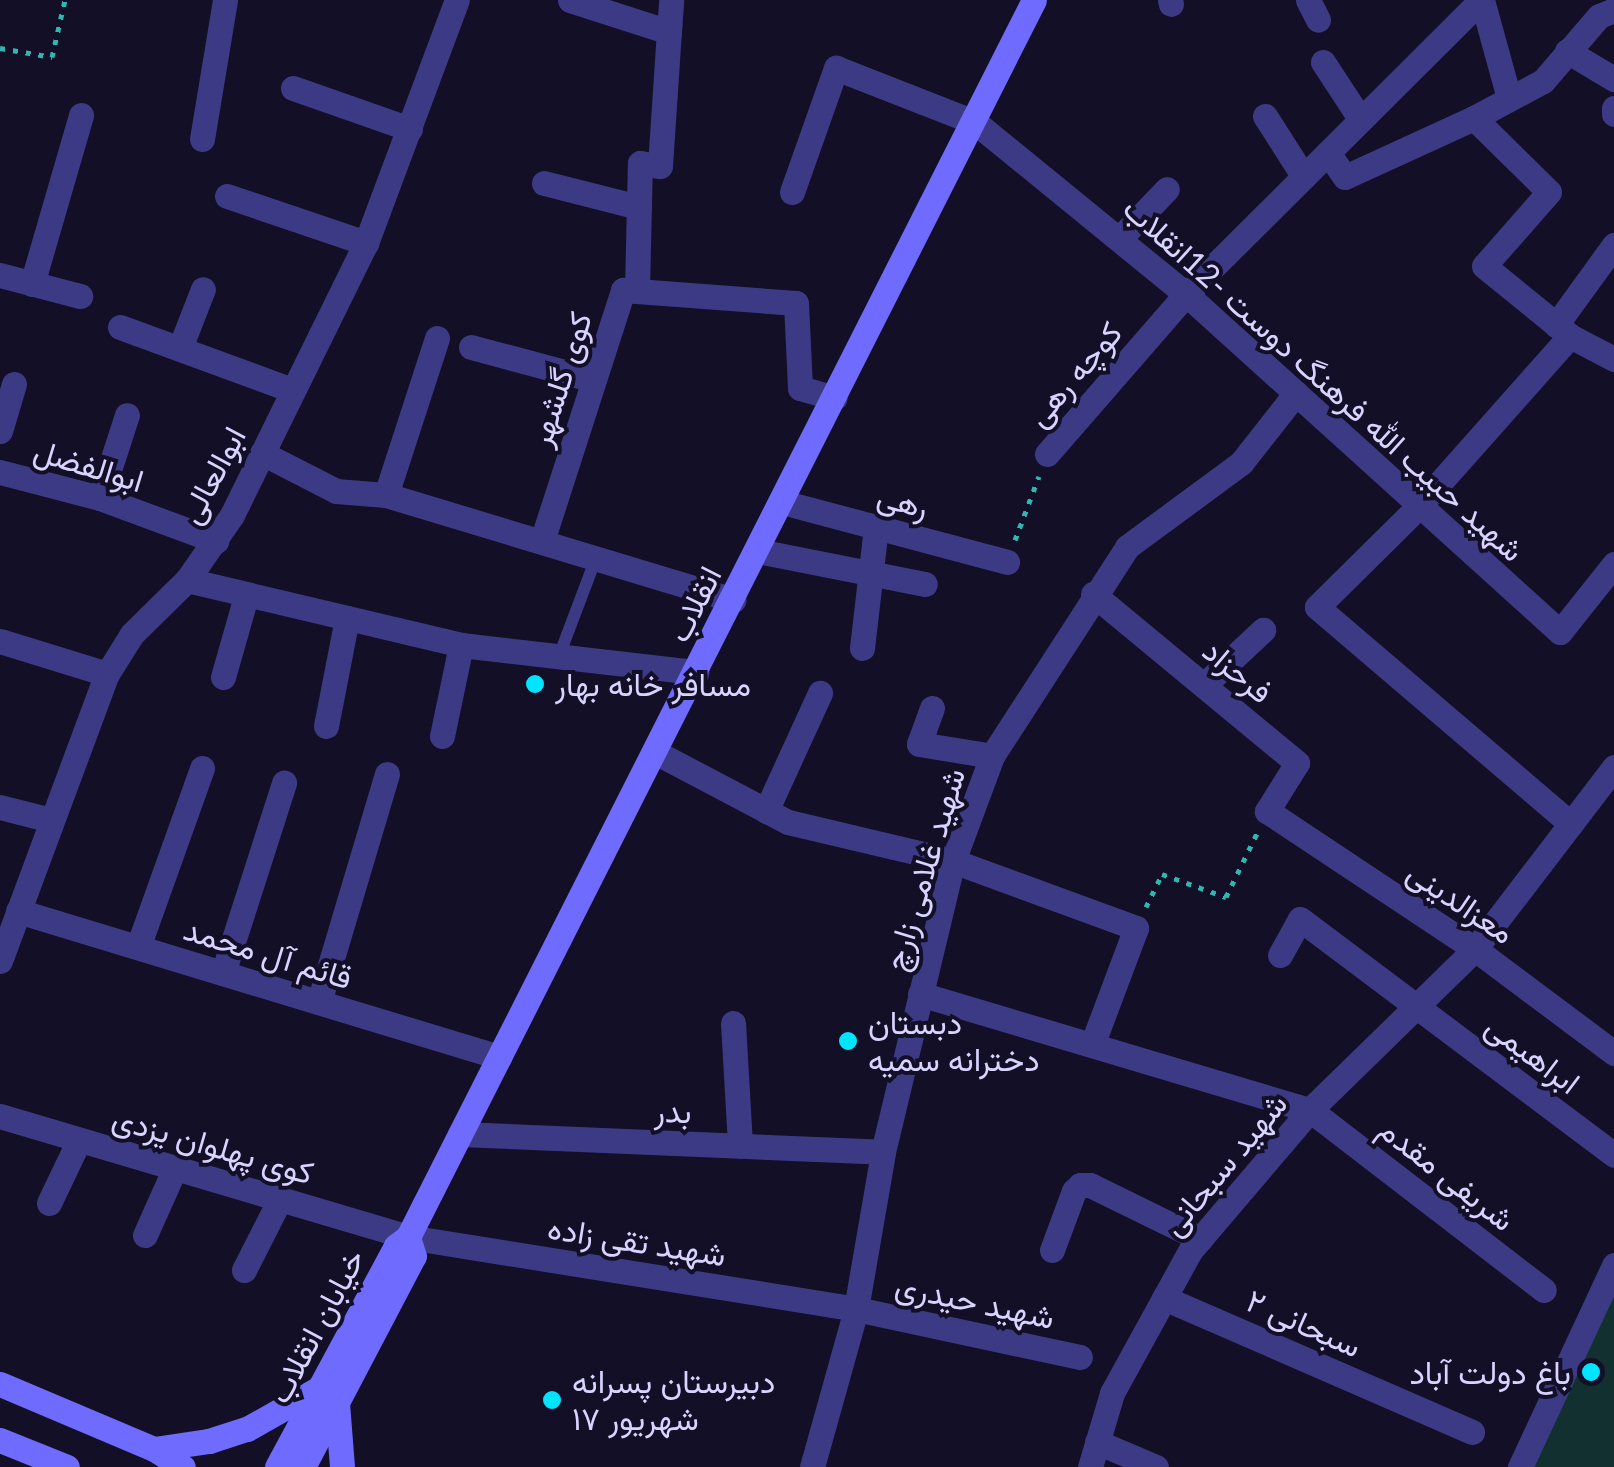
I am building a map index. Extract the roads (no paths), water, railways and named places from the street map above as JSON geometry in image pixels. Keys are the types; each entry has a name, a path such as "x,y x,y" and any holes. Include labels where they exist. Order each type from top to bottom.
{"main road":[{"name":"انقلاب","path":"408,1236 976,123 1034,0"},
{"name":"خیابان انقلاب","path":"303,1467 328,1395 396,1246 408,1236"},
{"path":"0,1384 154,1450 183,1467"},
{"name":"خیابان انقلاب","path":"278,1467 328,1395"},
{"path":"154,1450 209,1442 328,1395 342,1467"},
{"path":"0,1440 67,1467"}],"street":[{"path":"202,139 226,0"},
{"name":"ابوالعالی","path":"0,961 107,674 132,634 187,580 216,541 262,453 366,242 457,0"},
{"path":"570,0 669,32"},
{"path":"637,291 640,162 660,166 671,0"},
{"path":"1482,0 1508,98"},
{"name":"کوچه رهی","path":"1047,454 1186,294 1482,0"},
{"path":"1328,153 1345,177 1474,118 1543,81 1599,16 1614,10"},
{"path":"1567,51 1614,79"},
{"path":"1323,62 1361,120"},
{"name":"شهید حبیب الله فرهنگ دوست -12انقلاب","path":"792,192 836,68 976,123 1186,294 1560,632 1614,564"},
{"path":"292,88 410,129"},
{"path":"32,284 81,115"},
{"path":"1265,116 1304,177"},
{"path":"1474,118 1549,192 1484,266 1563,331 1614,359"},
{"path":"544,182 639,207"},
{"path":"1120,240 1168,189"},
{"path":"227,196 366,242"},
{"path":"1571,824 1317,607 1420,506 1563,331 1614,245"},
{"path":"0,275 80,296"},
{"path":"180,348 203,289"},
{"name":"کوی گلشهر","path":"542,541 623,290 796,303 800,388 836,398"},
{"path":"120,326 292,390"},
{"path":"386,495 437,338"},
{"path":"471,347 594,380"},
{"path":"0,431 14,384"},
{"name":"شهید غلامی زارچ","path":"812,1467 856,1309 883,1152 953,861 992,756 1092,594 1127,546 1241,462 1296,394"},
{"path":"100,498 127,415"},
{"path":"262,453 336,492 386,495 732,600"},
{"name":"ابوالفضل","path":"0,472 100,498 216,541"},
{"name":"رهی","path":"782,502 1007,562"},
{"path":"862,648 876,528"},
{"path":"758,551 925,584"},
{"path":"187,580 461,645 696,672"},
{"name":"فرحزاد","path":"1092,594 1297,763 1267,811"},
{"path":"223,677 246,596"},
{"path":"326,726 347,618"},
{"path":"1204,686 1262,630"},
{"path":"0,641 107,674"},
{"path":"442,736 461,645"},
{"path":"766,811 820,693"},
{"path":"932,708 918,744 992,756"},
{"path":"654,752 788,822 953,861 1136,928 1092,1045"},
{"name":"شهید سبحانی","path":"1094,1454 1112,1392 1200,1239 1310,1110 1475,949 1614,767"},
{"path":"138,947 202,768"},
{"path":"319,1002 387,774"},
{"path":"223,973 284,784"},
{"path":"0,807 51,820"},
{"name":"معزالدینی","path":"1267,811 1475,949 1614,1053"},
{"name":"قائم آل محمد","path":"18,911 499,1057"},
{"name":"ابراهیمی","path":"1280,955 1300,918 1614,1154"},
{"path":"920,994 1310,1110"},
{"path":"734,1022 740,1146"},
{"name":"شریفی مقدم","path":"1310,1110 1544,1290"},
{"name":"کوی پهلوان یزدی","path":"0,1116 408,1236"},
{"name":"بدر","path":"460,1134 883,1152"},
{"path":"49,1204 79,1140"},
{"path":"144,1235 175,1168"},
{"path":"1052,1250 1074,1191 1080,1185 1090,1185 1200,1239"},
{"path":"244,1270 280,1199"},
{"name":"شهید تقی زاده","path":"408,1236 856,1309"},
{"path":"1520,1467 1614,1265"},
{"name":"سبحانی ۲","path":"1164,1298 1472,1432"},
{"name":"شهید حیدری","path":"856,1309 1080,1356"},
{"path":"1094,1454 1156,1467"}],"lane":[{"path":"559,656 596,558"}],"place":[{"name":"مسافر خانه بهار","path":"535,684"},
{"name":"دبستان دخترانه سمیه","path":"848,1041"},
{"name":"باغ دولت آباد","path":"1591,1372"},
{"name":"دبیرستان پسرانه ۱۷ شهریور","path":"552,1400"}]}
